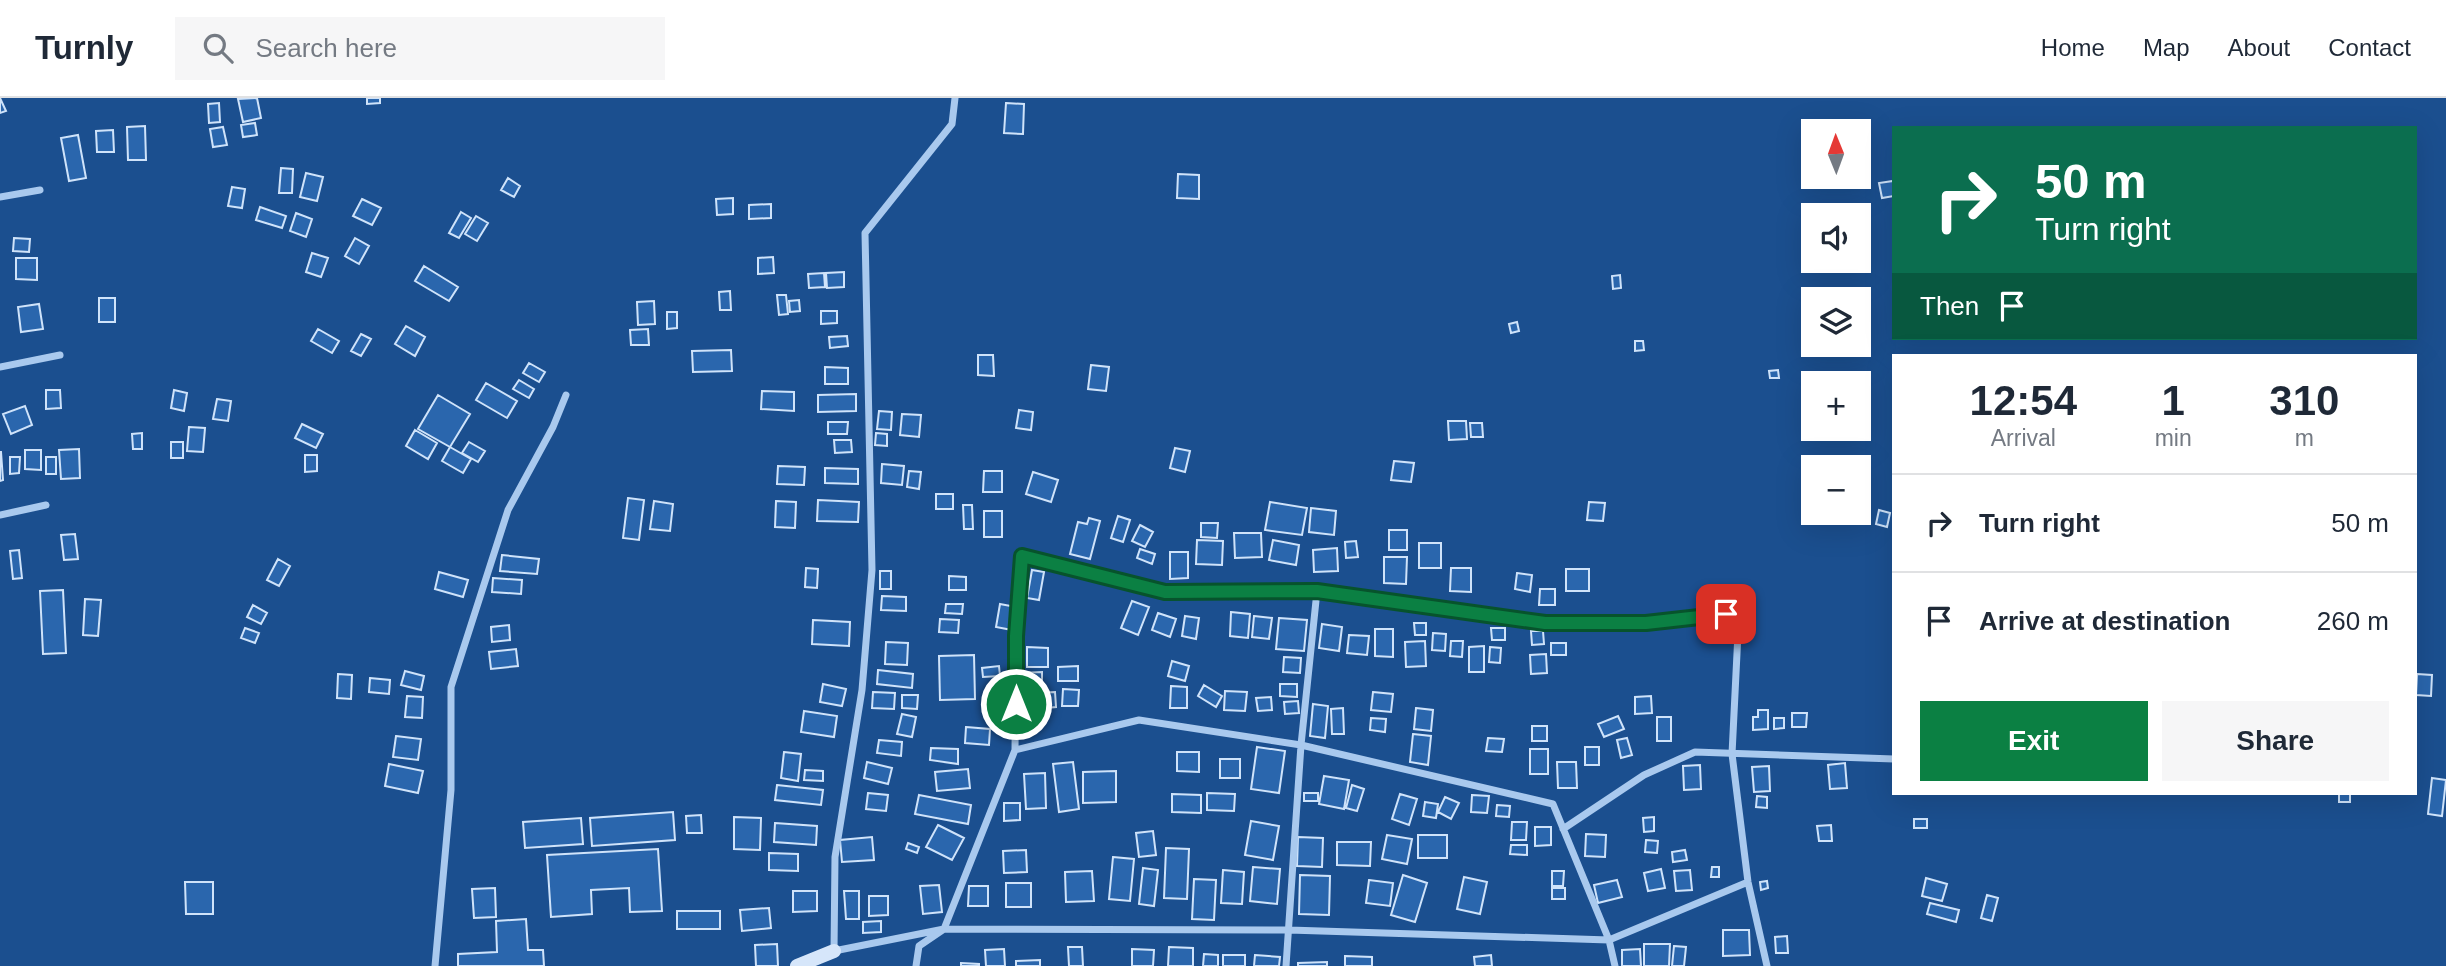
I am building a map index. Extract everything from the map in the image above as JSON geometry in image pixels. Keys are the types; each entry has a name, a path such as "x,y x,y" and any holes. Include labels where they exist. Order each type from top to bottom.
{"street":[{"path":"834,951 835,857 862,690 872,570 865,233 952,124 955,98"},
{"path":"0,197 40,190"},
{"path":"0,367 60,355"},
{"path":"435,966 451,790 451,687 508,510 553,426 566,395"},
{"path":"0,515 47,505"},
{"path":"916,966 919,946 944,929 1015,750 1016,636 1022,556 1165,592 1317,591 1545,623 1646,623 1726,614 1738,633 1732,754 1748,882 1767,966"},
{"path":"1286,966 1301,746 1317,591"},
{"path":"1015,750 1139,720 1301,746 1553,804 1609,940 1615,966"},
{"path":"1563,829 1644,775 1695,752 1892,759"},
{"path":"797,966 834,951 944,929 1289,929 1609,940 1748,882"}],"building":[{"path":"0,98 6,111 0,113"},
{"path":"257,98 261,118 243,122 238,99"},
{"path":"367,98 380,98 380,103 367,104"},
{"path":"219,103 220,122 209,123 208,104"},
{"path":"1006,103 1024,104 1023,134 1004,133"},
{"path":"255,123 257,135 243,137 241,125"},
{"path":"145,126 146,160 128,160 127,127"},
{"path":"223,127 227,145 213,147 210,129"},
{"path":"113,130 114,152 97,152 96,131"},
{"path":"78,135 86,178 69,181 61,138"},
{"path":"281,168 293,169 292,193 279,193"},
{"path":"306,173 323,177 317,201 300,197"},
{"path":"1178,174 1199,175 1199,199 1177,198"},
{"path":"508,178 520,186 514,197 501,190"},
{"path":"1892,181 1892,196 1882,198 1879,183"},
{"path":"232,187 245,189 242,208 228,206"},
{"path":"733,198 733,214 717,215 716,199"},
{"path":"362,199 381,208 372,225 353,216"},
{"path":"771,204 771,218 749,219 749,205"},
{"path":"260,207 286,216 282,228 256,220"},
{"path":"461,212 471,218 459,238 449,233"},
{"path":"296,213 312,219 306,237 290,231"},
{"path":"476,216 488,223 477,241 465,234"},
{"path":"14,238 30,239 29,252 13,251"},
{"path":"355,238 369,246 359,264 345,256"},
{"path":"312,253 328,258 321,277 306,272"},
{"path":"773,257 774,273 758,274 758,258"},
{"path":"16,258 37,258 37,280 16,279"},
{"path":"424,266 458,287 449,301 415,281"},
{"path":"844,272 844,287 827,288 826,273"},
{"path":"824,273 825,287 809,288 808,274"},
{"path":"1620,275 1621,288 1613,289 1612,276"},
{"path":"730,291 731,310 720,310 719,292"},
{"path":"777,295 786,295 788,314 779,315"},
{"path":"99,298 115,298 115,322 99,322"},
{"path":"799,300 800,311 790,312 789,301"},
{"path":"654,301 655,324 638,325 637,302"},
{"path":"39,304 43,329 21,332 18,307"},
{"path":"821,311 837,311 837,323 821,324"},
{"path":"667,312 677,312 677,328 667,329"},
{"path":"1517,322 1519,331 1511,333 1509,324"},
{"path":"406,326 425,337 415,356 395,344"},
{"path":"318,329 339,341 332,353 311,341"},
{"path":"648,329 649,345 631,345 630,330"},
{"path":"361,334 371,339 361,356 351,351"},
{"path":"847,336 848,346 830,348 829,337"},
{"path":"1635,341 1643,341 1644,350 1635,351"},
{"path":"731,350 732,371 693,372 692,351"},
{"path":"978,355 993,355 994,376 978,375"},
{"path":"529,363 545,372 539,382 523,373"},
{"path":"1091,365 1109,367 1106,391 1088,389"},
{"path":"825,367 848,368 848,384 825,384"},
{"path":"1778,370 1779,378 1770,378 1769,371"},
{"path":"519,380 534,389 529,398 513,389"},
{"path":"486,383 517,401 507,418 476,400"},
{"path":"46,390 60,390 61,408 46,409"},
{"path":"174,390 187,393 184,411 171,408"},
{"path":"762,391 794,392 794,411 761,409"},
{"path":"856,394 856,411 818,412 818,395"},
{"path":"438,395 470,414 450,447 418,429"},
{"path":"217,399 231,401 228,421 213,419"},
{"path":"25,406 32,425 11,434 3,414"},
{"path":"1019,410 1033,412 1031,430 1016,428"},
{"path":"879,411 892,412 891,430 877,429"},
{"path":"902,414 921,415 919,437 900,435"},
{"path":"1448,421 1466,421 1467,439 1449,440"},
{"path":"828,422 848,422 847,434 828,434"},
{"path":"1470,423 1482,423 1483,437 1471,437"},
{"path":"302,424 323,434 316,448 295,438"},
{"path":"189,427 205,428 203,452 187,451"},
{"path":"415,430 437,443 428,459 406,446"},
{"path":"142,433 142,449 133,449 132,434"},
{"path":"876,433 887,434 887,446 875,445"},
{"path":"834,440 851,440 852,452 835,453"},
{"path":"171,442 183,442 183,458 171,458"},
{"path":"469,442 485,451 478,462 462,453"},
{"path":"450,447 471,459 463,473 442,461"},
{"path":"1175,448 1190,451 1185,472 1170,468"},
{"path":"79,449 80,478 61,479 59,450"},
{"path":"25,450 41,450 41,470 25,469"},
{"path":"0,452 3,480 0,481"},
{"path":"305,455 317,455 317,471 305,472"},
{"path":"10,457 20,457 19,473 10,474"},
{"path":"46,457 56,457 56,474 46,474"},
{"path":"1394,461 1414,463 1411,482 1391,480"},
{"path":"882,464 904,466 902,485 881,483"},
{"path":"778,466 805,467 804,485 777,484"},
{"path":"825,468 858,469 858,484 825,483"},
{"path":"909,471 921,472 919,489 907,487"},
{"path":"984,471 1002,471 1002,492 983,492"},
{"path":"1033,472 1058,480 1051,502 1026,494"},
{"path":"936,494 953,494 953,509 936,509"},
{"path":"628,498 644,500 639,540 623,538"},
{"path":"818,500 859,502 858,522 817,521"},
{"path":"654,501 673,504 670,531 650,529"},
{"path":"776,501 796,502 795,528 775,527"},
{"path":"1270,502 1307,508 1302,535 1265,530"},
{"path":"1589,502 1605,503 1603,521 1587,520"},
{"path":"963,505 972,505 973,529 964,529"},
{"path":"1311,508 1336,511 1334,535 1309,532"},
{"path":"1879,510 1890,513 1887,527 1876,524"},
{"path":"984,511 1002,511 1002,537 984,537"},
{"path":"1118,516 1130,520 1123,542 1111,538"},
{"path":"1089,518 1100,521 1090,559 1070,554 1078,522 1087,524"},
{"path":"1201,523 1218,523 1217,538 1201,537"},
{"path":"1140,525 1153,532 1145,547 1132,541"},
{"path":"1389,530 1407,530 1407,550 1389,550"},
{"path":"1234,533 1261,533 1262,557 1235,558"},
{"path":"75,534 78,559 64,560 61,535"},
{"path":"1197,540 1223,541 1222,565 1196,564"},
{"path":"1273,540 1299,545 1296,565 1269,560"},
{"path":"1356,541 1358,557 1346,558 1345,542"},
{"path":"1419,543 1441,543 1441,568 1419,568"},
{"path":"1337,548 1338,571 1314,572 1313,550"},
{"path":"1140,549 1155,554 1152,564 1137,558"},
{"path":"19,550 22,578 13,579 10,551"},
{"path":"1170,552 1188,552 1188,578 1170,579"},
{"path":"502,555 539,559 537,574 500,571"},
{"path":"1384,557 1407,557 1406,584 1384,583"},
{"path":"278,559 290,566 279,586 267,580"},
{"path":"806,568 818,569 817,588 805,587"},
{"path":"1451,568 1471,568 1471,592 1450,591"},
{"path":"1566,569 1589,569 1589,591 1566,591"},
{"path":"1032,570 1044,572 1039,600 1027,598"},
{"path":"880,571 891,571 891,589 880,589"},
{"path":"439,572 468,580 463,597 435,589"},
{"path":"1517,573 1532,575 1530,592 1515,589"},
{"path":"949,576 966,577 966,590 949,590"},
{"path":"493,578 522,580 521,594 492,592"},
{"path":"1540,589 1555,589 1555,605 1539,605"},
{"path":"63,590 66,653 43,654 40,591"},
{"path":"882,596 906,597 906,611 881,610"},
{"path":"85,599 101,600 98,636 83,635"},
{"path":"1132,601 1149,607 1138,635 1121,628"},
{"path":"946,604 963,604 962,614 945,613"},
{"path":"1000,604 1016,607 1012,630 996,627"},
{"path":"253,605 267,613 261,624 247,617"},
{"path":"1231,612 1250,614 1248,638 1230,636"},
{"path":"1158,613 1176,619 1170,637 1152,630"},
{"path":"1185,616 1199,618 1196,639 1182,636"},
{"path":"1254,616 1272,618 1269,639 1252,637"},
{"path":"1279,618 1307,620 1304,651 1276,649"},
{"path":"940,619 959,620 958,633 939,632"},
{"path":"813,620 850,622 849,646 812,644"},
{"path":"1414,623 1426,623 1426,635 1415,635"},
{"path":"1322,624 1342,627 1339,651 1319,648"},
{"path":"509,625 510,640 492,642 491,627"},
{"path":"245,628 259,633 255,643 241,638"},
{"path":"1491,628 1505,628 1505,640 1492,640"},
{"path":"1375,629 1393,629 1393,657 1375,656"},
{"path":"1531,631 1543,631 1544,644 1532,645"},
{"path":"1433,633 1446,634 1445,651 1432,650"},
{"path":"1349,635 1369,636 1367,655 1347,653"},
{"path":"1425,641 1426,666 1406,667 1405,642"},
{"path":"1451,641 1463,641 1462,657 1450,656"},
{"path":"886,642 908,643 907,665 885,664"},
{"path":"1551,643 1566,643 1566,655 1551,655"},
{"path":"1484,646 1484,672 1469,672 1469,647"},
{"path":"1027,647 1048,648 1048,667 1027,667"},
{"path":"1490,647 1501,648 1500,663 1489,662"},
{"path":"516,649 518,666 491,669 489,652"},
{"path":"1546,654 1547,673 1531,674 1530,655"},
{"path":"974,655 975,699 940,700 939,656"},
{"path":"1284,657 1301,658 1300,673 1283,672"},
{"path":"1172,661 1189,666 1185,681 1168,676"},
{"path":"999,666 1000,676 983,677 982,668"},
{"path":"1078,666 1078,681 1058,681 1058,667"},
{"path":"878,670 913,674 912,688 877,684"},
{"path":"405,671 424,676 421,690 401,685"},
{"path":"1042,672 1042,685 1021,685 1020,673"},
{"path":"338,674 352,675 351,699 337,698"},
{"path":"2417,674 2432,675 2431,696 2417,695"},
{"path":"370,678 390,680 389,694 369,692"},
{"path":"823,684 846,689 842,706 820,702"},
{"path":"1280,684 1297,684 1297,697 1280,696"},
{"path":"1204,685 1222,696 1216,707 1198,696"},
{"path":"1171,686 1187,687 1187,708 1170,708"},
{"path":"1063,689 1079,690 1078,706 1062,706"},
{"path":"1225,691 1247,692 1245,711 1224,710"},
{"path":"873,692 895,693 894,709 872,708"},
{"path":"1055,692 1056,707 1035,709 1034,693"},
{"path":"1373,692 1393,694 1391,712 1371,710"},
{"path":"902,695 918,695 917,709 902,708"},
{"path":"407,696 423,697 422,718 405,717"},
{"path":"1651,696 1652,713 1635,714 1635,697"},
{"path":"1271,697 1272,710 1258,711 1256,698"},
{"path":"1298,701 1299,713 1285,714 1284,702"},
{"path":"1313,704 1328,706 1325,738 1310,736"},
{"path":"1343,708 1344,734 1332,734 1331,709"},
{"path":"1416,708 1433,710 1431,731 1414,729"},
{"path":"1758,710 1768,710 1768,729 1753,730 1753,717 1758,717"},
{"path":"804,711 837,716 834,737 801,732"},
{"path":"1792,713 1807,713 1806,727 1792,727"},
{"path":"902,714 916,717 912,737 897,734"},
{"path":"1618,716 1624,729 1604,737 1598,724"},
{"path":"1657,717 1671,717 1671,741 1657,741"},
{"path":"1371,718 1386,719 1385,732 1370,730"},
{"path":"1774,718 1784,718 1784,728 1774,729"},
{"path":"1532,726 1547,726 1547,741 1532,741"},
{"path":"966,727 990,729 989,745 965,743"},
{"path":"1413,734 1431,736 1428,765 1410,762"},
{"path":"396,736 421,739 418,760 393,757"},
{"path":"1488,738 1504,739 1502,752 1486,751"},
{"path":"1627,738 1632,755 1621,758 1617,740"},
{"path":"879,740 902,742 901,756 877,753"},
{"path":"1257,747 1285,751 1279,793 1251,789"},
{"path":"1585,747 1599,747 1599,765 1585,765"},
{"path":"931,748 958,749 958,764 930,760"},
{"path":"1530,749 1548,749 1548,774 1530,774"},
{"path":"784,752 801,754 798,781 781,778"},
{"path":"1177,752 1199,752 1199,772 1177,771"},
{"path":"1220,759 1240,759 1240,778 1220,778"},
{"path":"867,762 892,768 888,784 864,778"},
{"path":"1073,762 1079,809 1059,812 1053,764"},
{"path":"1557,762 1576,762 1577,788 1558,788"},
{"path":"1845,763 1847,788 1830,789 1828,765"},
{"path":"389,764 423,771 418,793 385,786"},
{"path":"1700,765 1701,789 1684,790 1683,766"},
{"path":"1769,766 1770,791 1754,792 1752,767"},
{"path":"968,769 970,788 937,791 935,772"},
{"path":"805,770 823,771 823,781 804,780"},
{"path":"1116,771 1116,802 1083,803 1083,772"},
{"path":"1045,773 1046,808 1026,809 1024,774"},
{"path":"1324,776 1349,780 1344,809 1319,804"},
{"path":"2432,778 2446,780 2442,816 2428,814"},
{"path":"777,785 823,790 821,805 775,800"},
{"path":"1352,785 1364,789 1357,811 1346,808"},
{"path":"868,793 888,795 886,811 866,809"},
{"path":"1207,793 1235,794 1234,811 1207,810"},
{"path":"1304,793 1318,793 1318,801 1304,801"},
{"path":"1172,794 1201,795 1201,813 1172,812"},
{"path":"1400,794 1417,799 1409,825 1392,819"},
{"path":"919,795 971,805 968,824 915,814"},
{"path":"1472,795 1489,796 1487,813 1471,812"},
{"path":"2339,795 2350,795 2350,802 2339,802"},
{"path":"1757,796 1767,797 1767,808 1756,807"},
{"path":"1445,797 1459,803 1451,819 1438,812"},
{"path":"1425,802 1438,804 1436,818 1423,816"},
{"path":"1004,803 1020,803 1020,820 1004,821"},
{"path":"1497,805 1510,806 1509,817 1496,816"},
{"path":"673,812 675,840 592,846 590,818"},
{"path":"701,815 702,833 687,833 686,816"},
{"path":"734,817 761,818 760,850 734,849"},
{"path":"1654,817 1654,831 1644,832 1643,818"},
{"path":"581,818 583,844 525,848 523,822"},
{"path":"1914,819 1927,819 1927,828 1914,828"},
{"path":"1251,821 1279,826 1273,860 1245,855"},
{"path":"1512,822 1527,822 1526,840 1511,840"},
{"path":"775,823 817,826 816,845 774,842"},
{"path":"938,825 964,838 952,860 926,847"},
{"path":"1831,825 1832,841 1819,841 1817,826"},
{"path":"1535,827 1551,827 1551,845 1535,846"},
{"path":"1153,831 1156,855 1139,857 1136,833"},
{"path":"1586,834 1606,835 1605,857 1585,856"},
{"path":"1387,835 1412,839 1407,864 1382,859"},
{"path":"1418,835 1447,835 1447,858 1418,858"},
{"path":"872,837 874,860 842,862 840,840"},
{"path":"1298,837 1323,838 1322,867 1297,866"},
{"path":"1646,840 1658,841 1657,853 1645,852"},
{"path":"1337,842 1371,842 1370,866 1337,865"},
{"path":"908,843 919,847 917,853 906,849"},
{"path":"1511,845 1527,845 1527,855 1510,854"},
{"path":"1166,848 1189,849 1187,899 1164,898"},
{"path":"658,849 662,911 630,912 629,888 591,890 592,914 551,917 547,855"},
{"path":"1026,850 1027,872 1004,873 1003,851"},
{"path":"1685,850 1687,860 1673,862 1672,852"},
{"path":"769,853 798,854 798,871 769,870"},
{"path":"1113,857 1134,859 1130,901 1109,899"},
{"path":"1253,867 1280,869 1277,904 1250,901"},
{"path":"1712,867 1719,867 1719,877 1711,877"},
{"path":"1143,868 1158,870 1154,906 1139,904"},
{"path":"1661,869 1665,888 1648,891 1644,873"},
{"path":"1223,870 1244,872 1242,904 1221,903"},
{"path":"1690,870 1692,890 1676,891 1674,871"},
{"path":"1092,871 1094,901 1066,902 1065,872"},
{"path":"1552,871 1564,871 1563,886 1552,886"},
{"path":"1300,875 1330,876 1329,915 1299,914"},
{"path":"1403,875 1427,883 1415,922 1391,915"},
{"path":"1464,877 1487,882 1480,914 1457,909"},
{"path":"1926,878 1947,884 1942,901 1922,896"},
{"path":"1194,879 1216,880 1214,920 1192,919"},
{"path":"1369,880 1393,883 1390,906 1366,903"},
{"path":"1617,880 1622,897 1598,903 1594,885"},
{"path":"1767,881 1768,888 1761,890 1760,882"},
{"path":"185,882 213,882 213,914 186,914"},
{"path":"1006,883 1031,883 1031,907 1006,907"},
{"path":"939,885 942,912 923,914 920,886"},
{"path":"969,886 988,886 988,906 968,906"},
{"path":"495,888 496,917 474,918 472,889"},
{"path":"1552,888 1565,888 1565,899 1552,899"},
{"path":"793,891 817,891 817,911 793,912"},
{"path":"844,891 859,891 859,919 846,919"},
{"path":"1987,895 1998,898 1992,921 1981,918"},
{"path":"869,896 888,896 888,915 869,916"},
{"path":"1930,903 1959,910 1956,922 1927,914"},
{"path":"769,908 771,928 742,931 740,910"},
{"path":"677,911 720,911 720,929 677,929"},
{"path":"526,919 528,950 543,950 544,966 458,966 458,954 497,952 496,921"},
{"path":"881,921 881,932 863,933 863,922"},
{"path":"1723,930 1749,930 1750,955 1723,956"},
{"path":"1787,936 1788,953 1776,953 1775,937"},
{"path":"777,944 778,966 756,966 755,945"},
{"path":"1644,944 1670,944 1669,966 1644,966"},
{"path":"1674,946 1686,947 1684,966 1672,966"},
{"path":"1068,947 1082,947 1083,966 1069,966"},
{"path":"1169,947 1193,948 1193,966 1168,966"},
{"path":"1004,949 1005,966 986,966 985,950"},
{"path":"1132,949 1154,950 1153,966 1132,966"},
{"path":"1640,949 1641,966 1622,966 1622,950"},
{"path":"1204,954 1218,955 1218,966 1203,966"},
{"path":"1223,955 1245,955 1245,966 1223,966"},
{"path":"1255,955 1280,957 1279,966 1254,966"},
{"path":"1491,955 1492,966 1475,966 1474,957"},
{"path":"1345,956 1372,957 1372,966 1345,966"},
{"path":"1040,960 1040,966 1016,966 1016,961"},
{"path":"1327,962 1327,966 1298,966 1298,963"},
{"path":"961,963 979,964 979,966 961,966"}],"route":[{"path":"1016,704 1016,636 1022,556 1165,592 1317,591 1545,623 1646,623 1726,614"}]}
